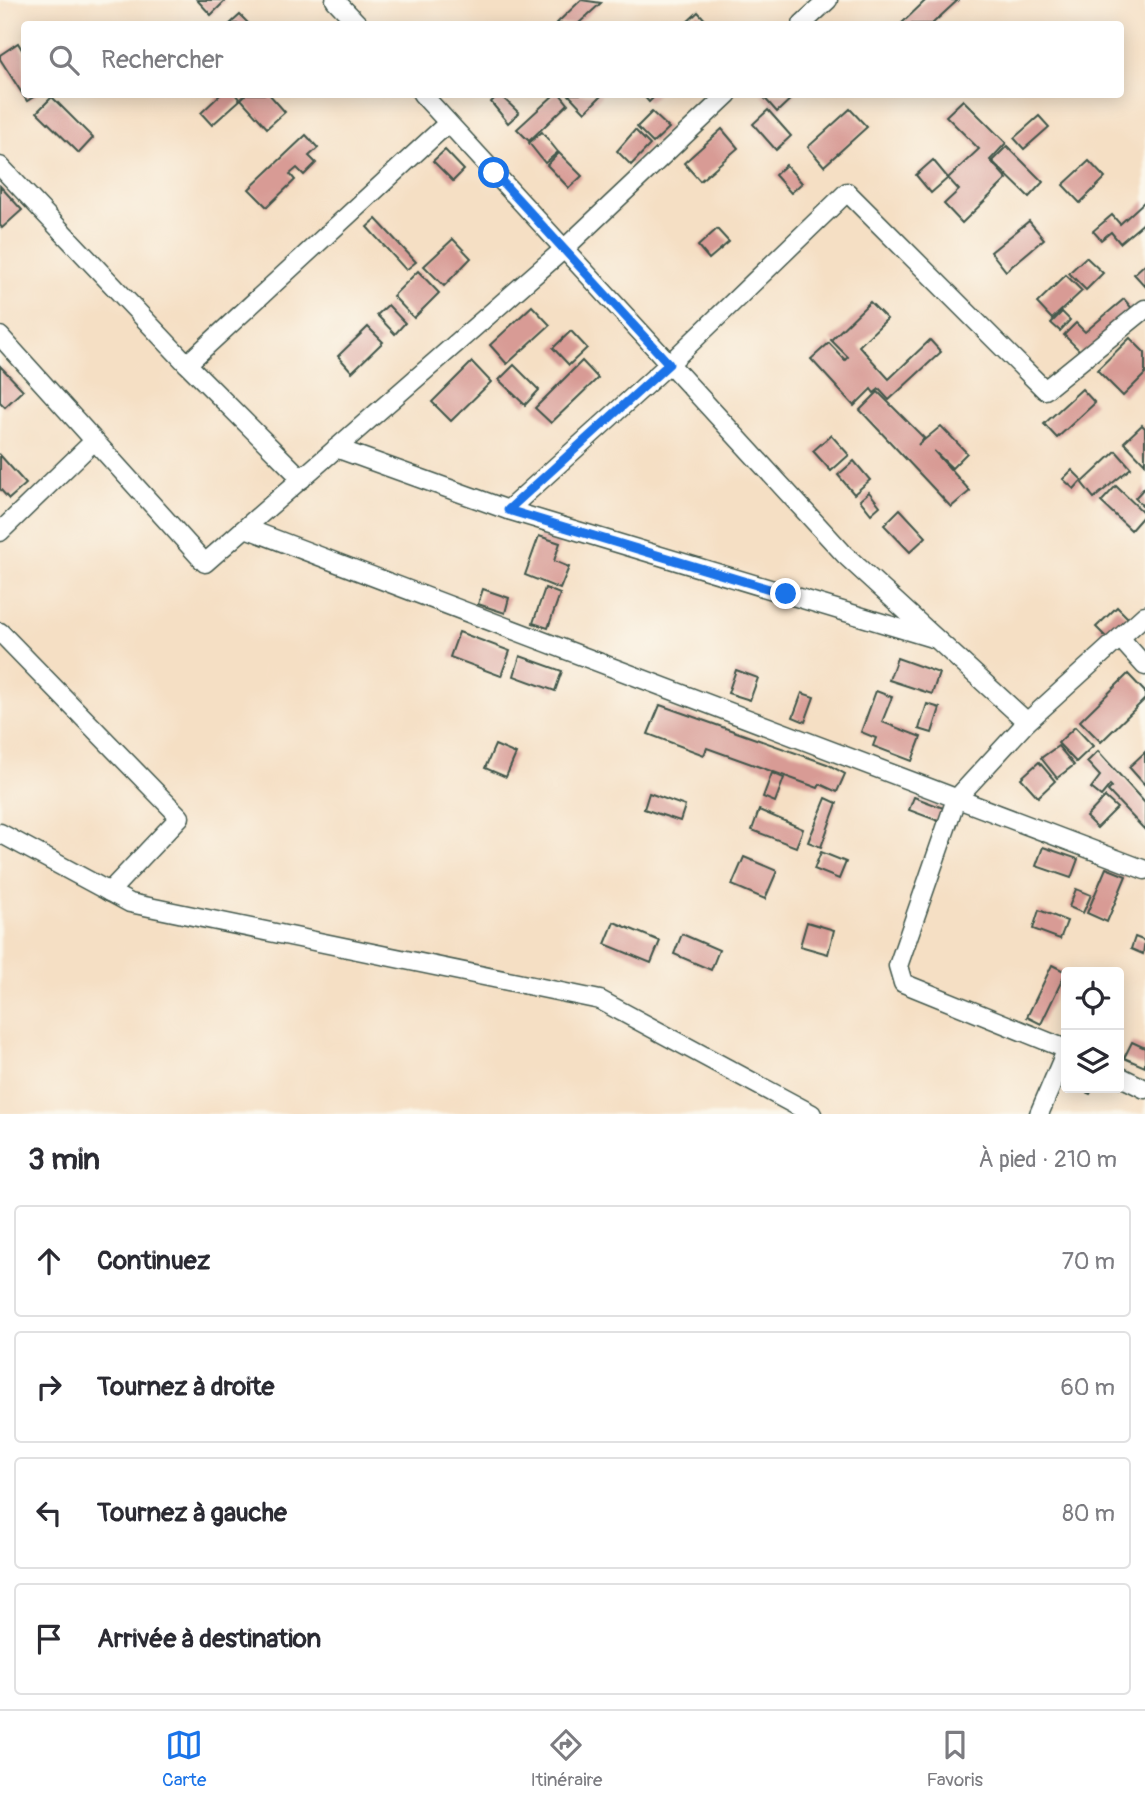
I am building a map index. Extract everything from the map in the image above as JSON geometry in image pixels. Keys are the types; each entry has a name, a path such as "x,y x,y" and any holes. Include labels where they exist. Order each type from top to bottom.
{"street":[{"path":"335,0 355,21"},
{"path":"805,21 828,0"},
{"path":"426,98 845,555 1027,722"},
{"path":"0,336 205,563 564,249 724,98"},
{"path":"187,364 448,123"},
{"path":"0,166 187,364 302,478"},
{"path":"508,510 669,364 846,192 1045,390 1145,309"},
{"path":"0,531 94,441"},
{"path":"336,448 508,510 938,640"},
{"path":"247,529 1145,870"},
{"path":"1061,1048 903,982 898,966 956,799 1027,722 1145,615"},
{"path":"0,632 180,817 109,892"},
{"path":"1120,638 1145,666"},
{"path":"0,833 130,903 600,1000 813,1114"},
{"path":"1039,1114 1061,1062"},
{"path":"1124,1078 1145,1089"}],"building":[{"path":"197,0 226,0 211,15"},
{"path":"581,0 601,3 581,21 559,21"},
{"path":"926,0 958,0 935,21 904,21"},
{"path":"698,12 706,21 688,21"},
{"path":"240,15 246,21 233,21"},
{"path":"18,43 21,48 21,92 0,59 0,55"},
{"path":"53,98 93,138 79,153 37,112"},
{"path":"217,98 240,100 212,125 201,113"},
{"path":"273,98 285,112 267,128 241,99"},
{"path":"495,98 503,98 519,113 508,123 491,102"},
{"path":"551,98 563,98 568,104 529,141 517,129"},
{"path":"572,98 599,98 585,112"},
{"path":"765,98 792,98 777,112"},
{"path":"963,100 1006,143 990,160 1007,179 962,223 944,204 959,190 948,178 979,149 946,116"},
{"path":"850,109 867,127 824,166 808,147"},
{"path":"768,110 791,136 776,150 753,124"},
{"path":"652,112 669,128 653,143 637,127"},
{"path":"1039,116 1049,127 1024,149 1014,138"},
{"path":"722,129 738,148 700,181 684,163"},
{"path":"635,130 650,145 631,165 617,151"},
{"path":"542,132 558,152 545,163 529,143"},
{"path":"306,135 318,148 309,156 316,163 304,175 297,168 290,174 295,180 267,207 249,189"},
{"path":"1007,146 1043,182 1029,197 992,161"},
{"path":"445,150 464,170 453,181 433,161"},
{"path":"559,153 582,176 569,188 547,165"},
{"path":"933,160 948,178 931,193 916,175"},
{"path":"1089,161 1105,178 1080,203 1063,185"},
{"path":"786,165 802,183 791,193 775,175"},
{"path":"0,186 22,210 2,228 0,225"},
{"path":"1145,201 1145,222 1120,243 1111,232 1101,240 1093,231 1112,215 1120,224"},
{"path":"376,219 416,262 406,270 367,227"},
{"path":"1029,221 1044,239 1006,271 991,252"},
{"path":"717,229 729,242 709,259 698,246"},
{"path":"453,239 471,258 444,286 424,266"},
{"path":"1086,257 1103,273 1086,290 1069,273"},
{"path":"1145,264 1145,286 1134,274"},
{"path":"418,271 439,293 414,318 393,296"},
{"path":"1066,275 1082,291 1052,319 1037,303"},
{"path":"1124,299 1134,311 1083,354 1064,335 1076,323 1085,332"},
{"path":"870,302 887,319 859,346 889,379 930,340 941,352 889,400 879,389 874,393 871,389 854,406 811,359 829,343 845,360 848,357 831,340"},
{"path":"388,305 405,323 395,334 377,315"},
{"path":"532,306 550,325 507,364 490,345"},
{"path":"1062,312 1070,320 1060,331 1051,323"},
{"path":"368,327 383,342 352,372 338,356"},
{"path":"571,331 587,348 569,365 553,348"},
{"path":"1130,338 1145,353 1145,374 1123,396 1097,370"},
{"path":"582,361 598,378 551,423 535,408"},
{"path":"472,362 491,382 451,421 432,402"},
{"path":"514,365 539,390 525,405 499,380"},
{"path":"0,366 23,390 5,407 0,402"},
{"path":"1082,389 1095,403 1057,438 1044,424"},
{"path":"878,392 924,438 918,445 941,426 967,453 952,468 934,451 970,491 951,507 860,410"},
{"path":"1142,425 1145,428 1145,464 1124,442"},
{"path":"831,435 849,455 831,471 813,451"},
{"path":"1116,451 1131,468 1094,498 1082,483"},
{"path":"0,455 26,484 9,499 0,489"},
{"path":"854,461 870,480 854,494 838,475"},
{"path":"1072,470 1082,480 1074,489 1063,479"},
{"path":"1116,486 1145,514 1131,530 1101,502"},
{"path":"1145,487 1145,508 1135,498"},
{"path":"869,492 880,506 871,514 860,500"},
{"path":"900,509 926,537 910,552 884,525"},
{"path":"539,536 560,543 554,561 569,567 560,589 525,575"},
{"path":"545,588 560,594 548,628 533,623"},
{"path":"483,589 509,598 505,613 478,604"},
{"path":"1117,607 1134,624 1113,644 1096,627"},
{"path":"459,632 510,651 501,676 450,657"},
{"path":"520,656 562,671 555,691 514,676"},
{"path":"897,658 939,673 932,694 889,680"},
{"path":"736,670 758,678 750,700 728,693"},
{"path":"1128,674 1145,692 1145,699 1101,742 1080,721"},
{"path":"876,691 892,697 882,722 921,737 912,761 873,746 876,738 861,732"},
{"path":"802,693 814,697 805,722 793,717"},
{"path":"927,704 940,708 932,733 919,729"},
{"path":"660,705 827,764 845,774 837,792 820,784 818,788 707,748 704,755 648,734"},
{"path":"1075,727 1093,746 1076,762 1058,743"},
{"path":"495,745 516,754 506,777 485,768"},
{"path":"1058,746 1074,765 1057,778 1041,758"},
{"path":"1098,751 1145,803 1145,830 1108,791 1112,787 1110,785 1101,796 1091,788 1100,776 1087,762"},
{"path":"1145,752 1145,785 1129,767"},
{"path":"1039,762 1055,781 1038,797 1021,778"},
{"path":"772,773 784,778 775,802 763,797"},
{"path":"649,793 685,806 680,821 644,809"},
{"path":"914,797 946,809 941,822 909,810"},
{"path":"1105,797 1117,808 1097,828 1086,817"},
{"path":"826,798 837,803 821,847 808,842"},
{"path":"759,810 803,829 796,847 752,830"},
{"path":"1043,847 1078,859 1071,878 1036,866"},
{"path":"821,852 846,862 839,879 814,869"},
{"path":"744,857 777,871 765,899 732,885"},
{"path":"1106,868 1126,876 1107,922 1087,913"},
{"path":"1076,889 1091,895 1083,913 1069,907"},
{"path":"1039,910 1067,921 1060,939 1033,929"},
{"path":"614,922 660,941 651,963 605,944"},
{"path":"807,922 834,930 828,954 800,946"},
{"path":"682,934 719,950 711,970 674,954"},
{"path":"1135,937 1145,941 1143,954 1131,949"},
{"path":"1052,965 1061,970 1061,982 1041,1024 1027,1017"},
{"path":"1132,1042 1145,1048 1145,1067 1124,1058"}],"route":[{"path":"494,173 669,364 508,510 786,594"}]}
